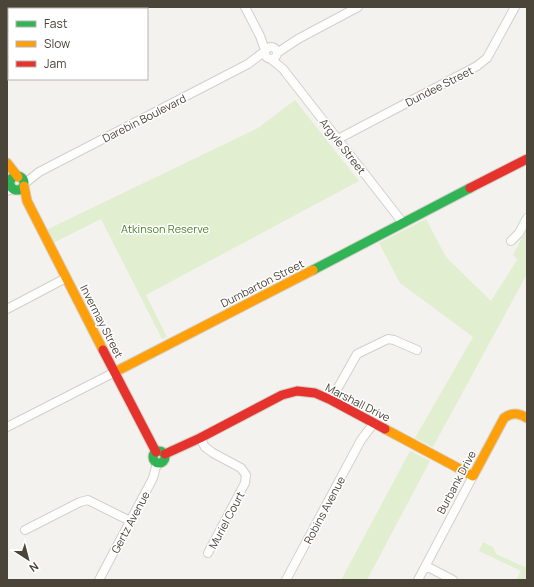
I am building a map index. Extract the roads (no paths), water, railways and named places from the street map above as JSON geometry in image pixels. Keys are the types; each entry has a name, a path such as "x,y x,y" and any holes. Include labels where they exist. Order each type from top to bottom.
{"street":[{"name":"Argyle Street","path":"245,7 260,36 283,69 403,223"},
{"name":"Darebin Boulevard","path":"15,184 358,7"},
{"name":"Dundee Street","path":"338,139 478,66 487,58 515,7"},
{"name":"Dumbarton Street","path":"7,428 527,159"},
{"name":"Invermay Street","path":"7,163 15,184 27,201 115,372 160,453"},
{"path":"511,241 519,233 527,218"},
{"path":"7,309 66,278"},
{"path":"332,400 357,354 388,339 417,350"},
{"name":"Marshall Drive","path":"160,453 200,438 282,395 297,391 315,393 332,400 473,476"},
{"name":"Burbank Drive","path":"418,580 504,418 508,414 514,413 527,418"},
{"name":"Robins Avenue","path":"286,580 371,421"},
{"name":"Muriel Court","path":"200,438 205,447 241,468 246,474 245,483 208,553"},
{"path":"157,463 164,461 160,453"},
{"name":"Gertz Avenue","path":"99,580 153,478 157,463"},
{"path":"25,530 80,502 88,500 130,521"},
{"path":"426,566 453,580"}],"park label":[{"name":"Atkinson Reserve","path":"165,228"}]}
